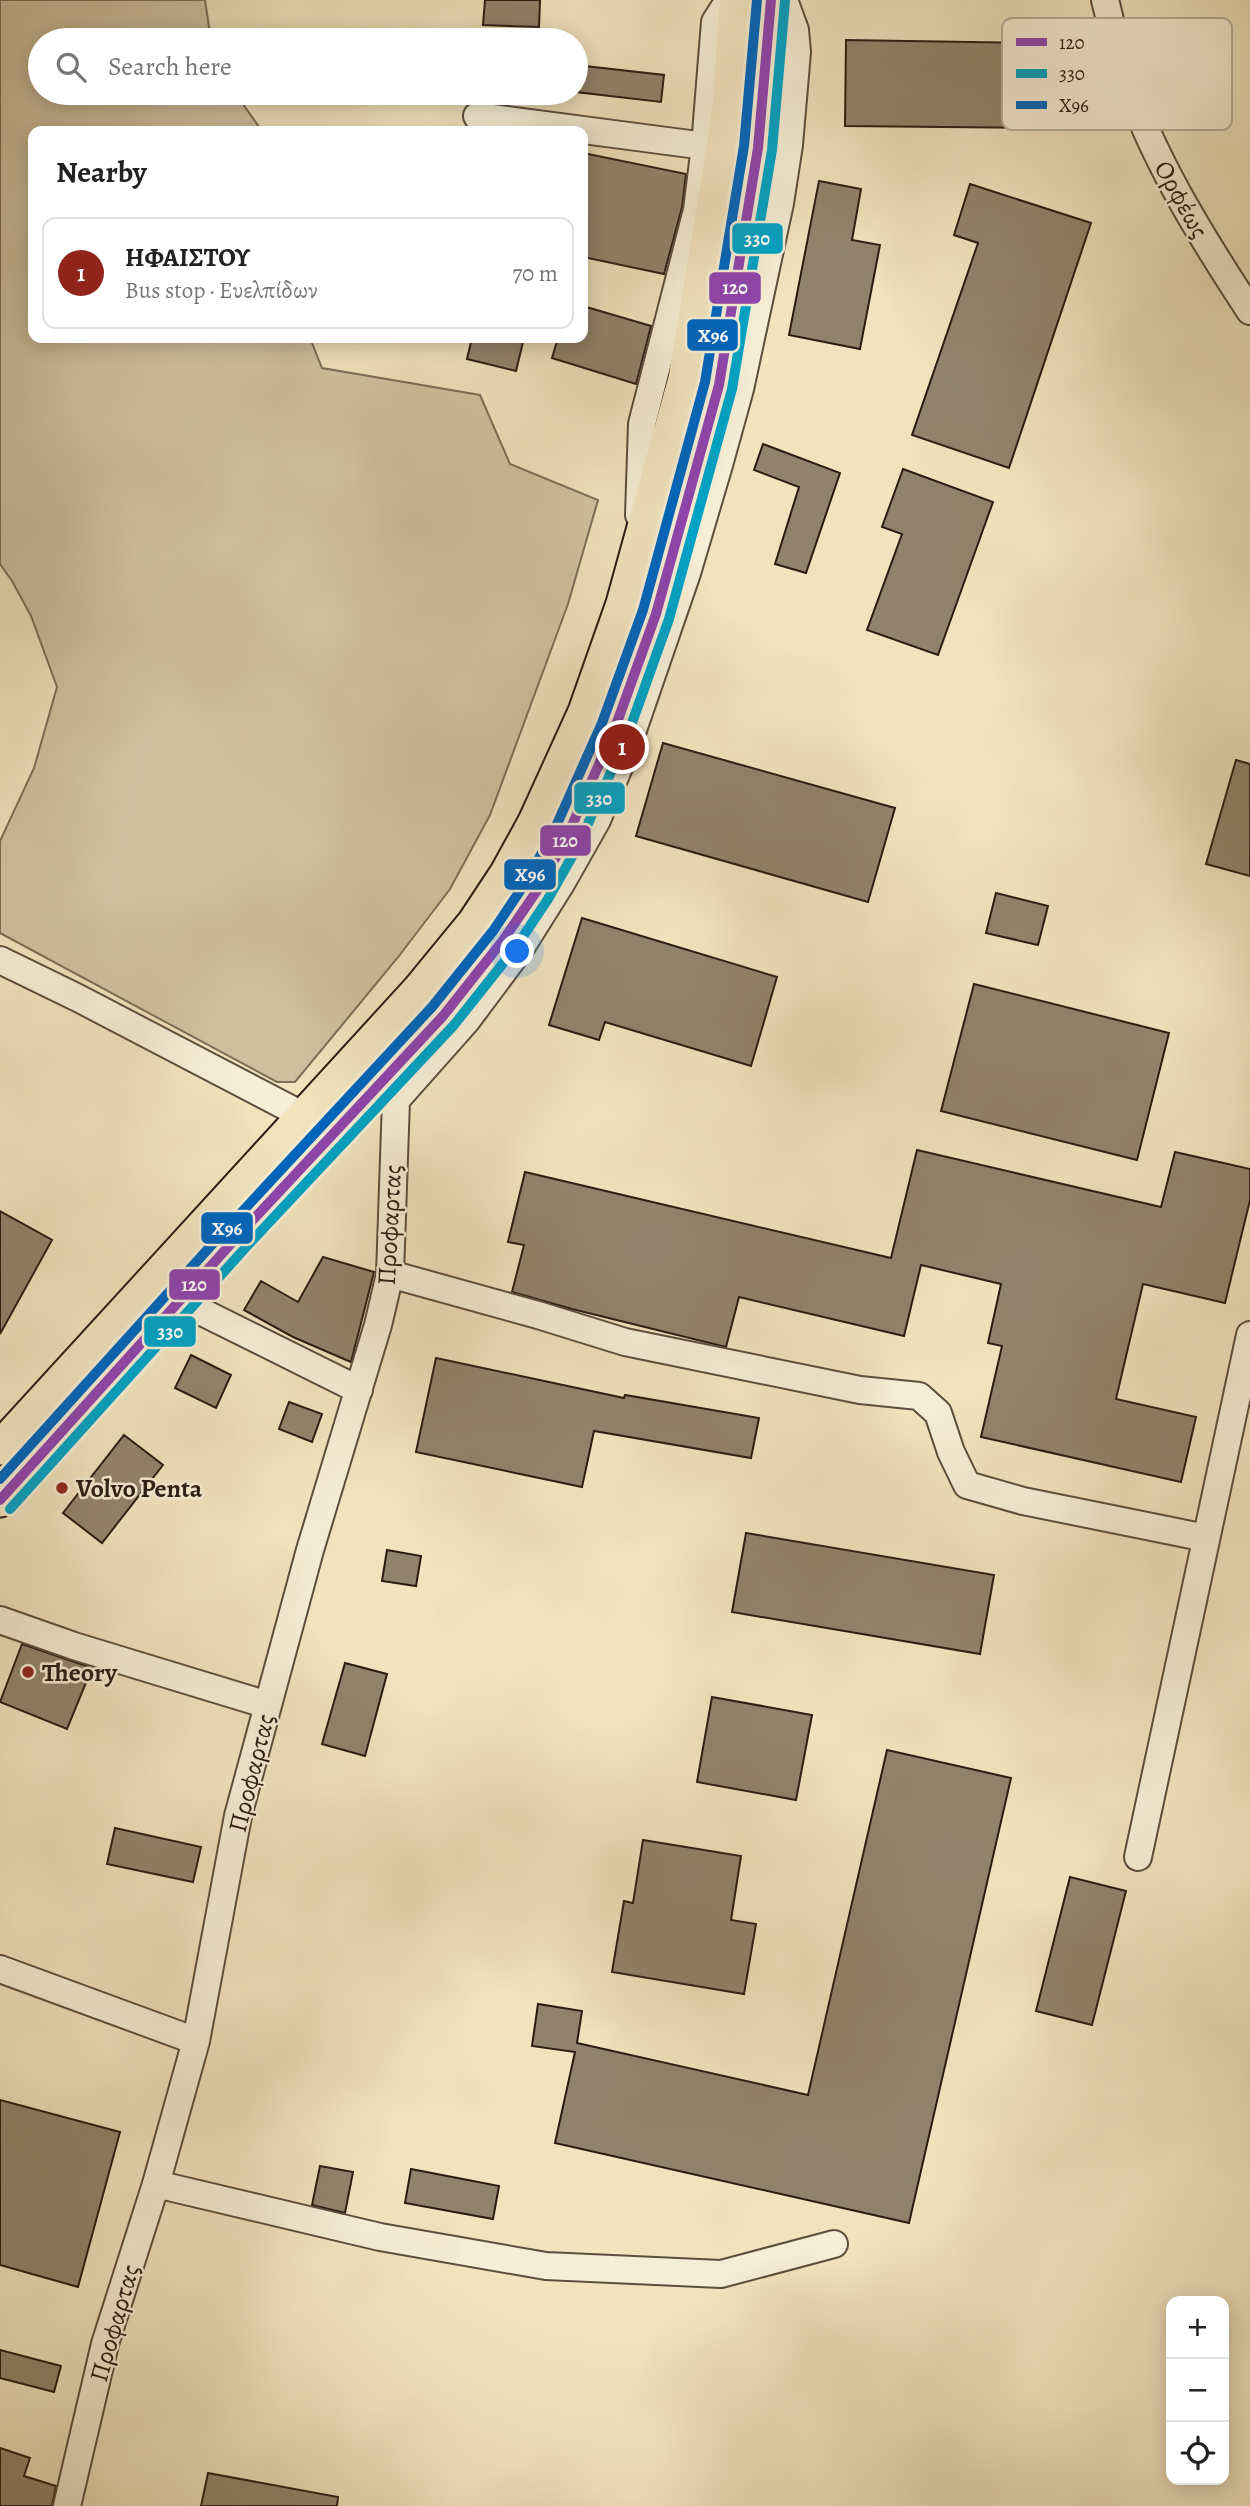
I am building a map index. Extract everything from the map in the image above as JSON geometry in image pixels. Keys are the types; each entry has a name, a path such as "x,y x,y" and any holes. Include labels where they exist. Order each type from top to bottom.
{"main road":[{"path":"0,1448 419,990 474,923 507,873 535,822 585,712 624,604 685,379 730,98 736,0"},
{"path":"0,1500 180,1301 418,1059 512,944 536,892 566,839 615,728 656,614 679,570 719,385 758,148 771,0"}],"street":[{"path":"638,555 642,424 697,210 715,22 729,0"},
{"path":"679,570 740,389 787,156 797,52 795,30 783,0"},
{"name":"Ορφέως","path":"1105,0 1110,18"},
{"path":"477,116 553,126"},
{"name":"Ορφέως","path":"1147,130 1192,219 1250,311"},
{"path":"588,131 705,146"},
{"path":"0,960 304,1116"},
{"name":"Προφαρτας","path":"67,2506 105,2344 156,2184 196,2041 238,1816 310,1550 378,1325 390,1273 394,1108 418,1059"},
{"path":"390,1273 625,1342 860,1390 919,1396 938,1413 951,1452 967,1485 1023,1502 1206,1538"},
{"path":"180,1301 359,1390"},
{"path":"1138,1857 1250,1335"},
{"path":"0,1620 74,1646 268,1705"},
{"path":"0,1969 196,2041"},
{"path":"156,2184 380,2237 546,2266 721,2274 834,2244"}],"shaded area":[{"path":"0,0 205,0 209,28 28,28 28,105 244,105 258,126 28,126 28,343 312,343 322,368 480,395 510,464 598,500 568,604 490,815 450,889 399,956 295,1082 277,1082 0,933 0,841 34,768 57,687 31,616 0,564"}],"building":[{"path":"485,0 540,0 539,27 483,25"},
{"path":"846,40 1002,42 1002,128 845,126"},
{"path":"588,66 664,75 661,102 588,93"},
{"path":"588,154 686,174 682,207 664,274 588,258"},
{"path":"819,181 861,189 852,240 880,245 860,349 789,335"},
{"path":"970,184 1091,223 1009,468 912,435 978,243 954,235"},
{"path":"588,307 651,326 636,384 552,358 556,343 588,343"},
{"path":"471,343 523,343 516,371 467,359"},
{"path":"763,444 840,473 806,573 775,564 799,487 754,470"},
{"path":"903,469 993,502 938,655 867,630 902,534 882,527"},
{"path":"663,743 895,808 868,902 636,836"},
{"path":"1236,760 1250,764 1250,876 1206,864"},
{"path":"996,893 1048,906 1038,945 986,933"},
{"path":"582,918 777,977 751,1066 605,1022 599,1040 549,1025"},
{"path":"974,984 1169,1033 1137,1160 941,1111"},
{"path":"917,1150 1161,1207 1175,1152 1250,1169 1250,1200 1225,1303 1143,1284 1116,1399 1196,1417 1181,1482 981,1437 1002,1346 988,1343 1001,1284 921,1265 904,1336 739,1297 726,1347 512,1292 524,1245 508,1242 525,1172 891,1258"},
{"path":"0,1211 52,1240 0,1334"},
{"path":"323,1257 374,1272 351,1362 293,1337 244,1310 261,1281 298,1302"},
{"path":"191,1355 231,1375 216,1408 175,1388"},
{"path":"436,1358 624,1398 625,1395 759,1418 751,1458 594,1431 582,1487 416,1452"},
{"path":"289,1402 322,1414 312,1442 279,1429"},
{"path":"124,1435 163,1465 102,1543 63,1513"},
{"path":"746,1533 994,1575 980,1654 732,1612"},
{"path":"387,1550 421,1556 416,1586 382,1581"},
{"path":"22,1644 92,1668 67,1729 0,1702"},
{"path":"345,1663 387,1674 365,1756 322,1744"},
{"path":"712,1697 812,1715 796,1800 697,1782"},
{"path":"887,1750 1011,1778 909,2223 555,2143 575,2052 532,2046 538,2004 582,2011 577,2043 808,2095"},
{"path":"115,1828 201,1847 193,1882 107,1864"},
{"path":"643,1840 741,1856 731,1920 756,1924 744,1994 612,1972 624,1901 633,1903"},
{"path":"1070,1877 1126,1891 1092,2025 1036,2011"},
{"path":"0,2100 120,2132 78,2287 0,2265"},
{"path":"320,2166 353,2172 345,2213 312,2205"},
{"path":"411,2169 499,2186 493,2219 405,2203"},
{"path":"0,2350 61,2366 54,2392 0,2378"},
{"path":"0,2448 30,2458 24,2476 56,2486 52,2506 0,2506"},
{"path":"208,2473 338,2497 337,2506 201,2506"}],"transit line":[{"name":"Χ96","path":"0,1479 432,1007 493,931 524,885 553,833 602,723 643,610 705,382 744,146 757,0"},
{"name":"120","path":"0,1500 237,1237 443,1016 504,939 536,892 566,839 615,728 656,614 719,385 758,148 771,0"},
{"name":"330","path":"10,1509 247,1246 454,1025 516,947 548,899 578,846 628,734 669,619 732,389 772,150 785,1"}],"place":[{"name":"ΗΦΑΙΣΤΟΥ","path":"622,747"},
{"name":"Volvo Penta","path":"62,1488"},
{"name":"Theory","path":"28,1672"}]}
